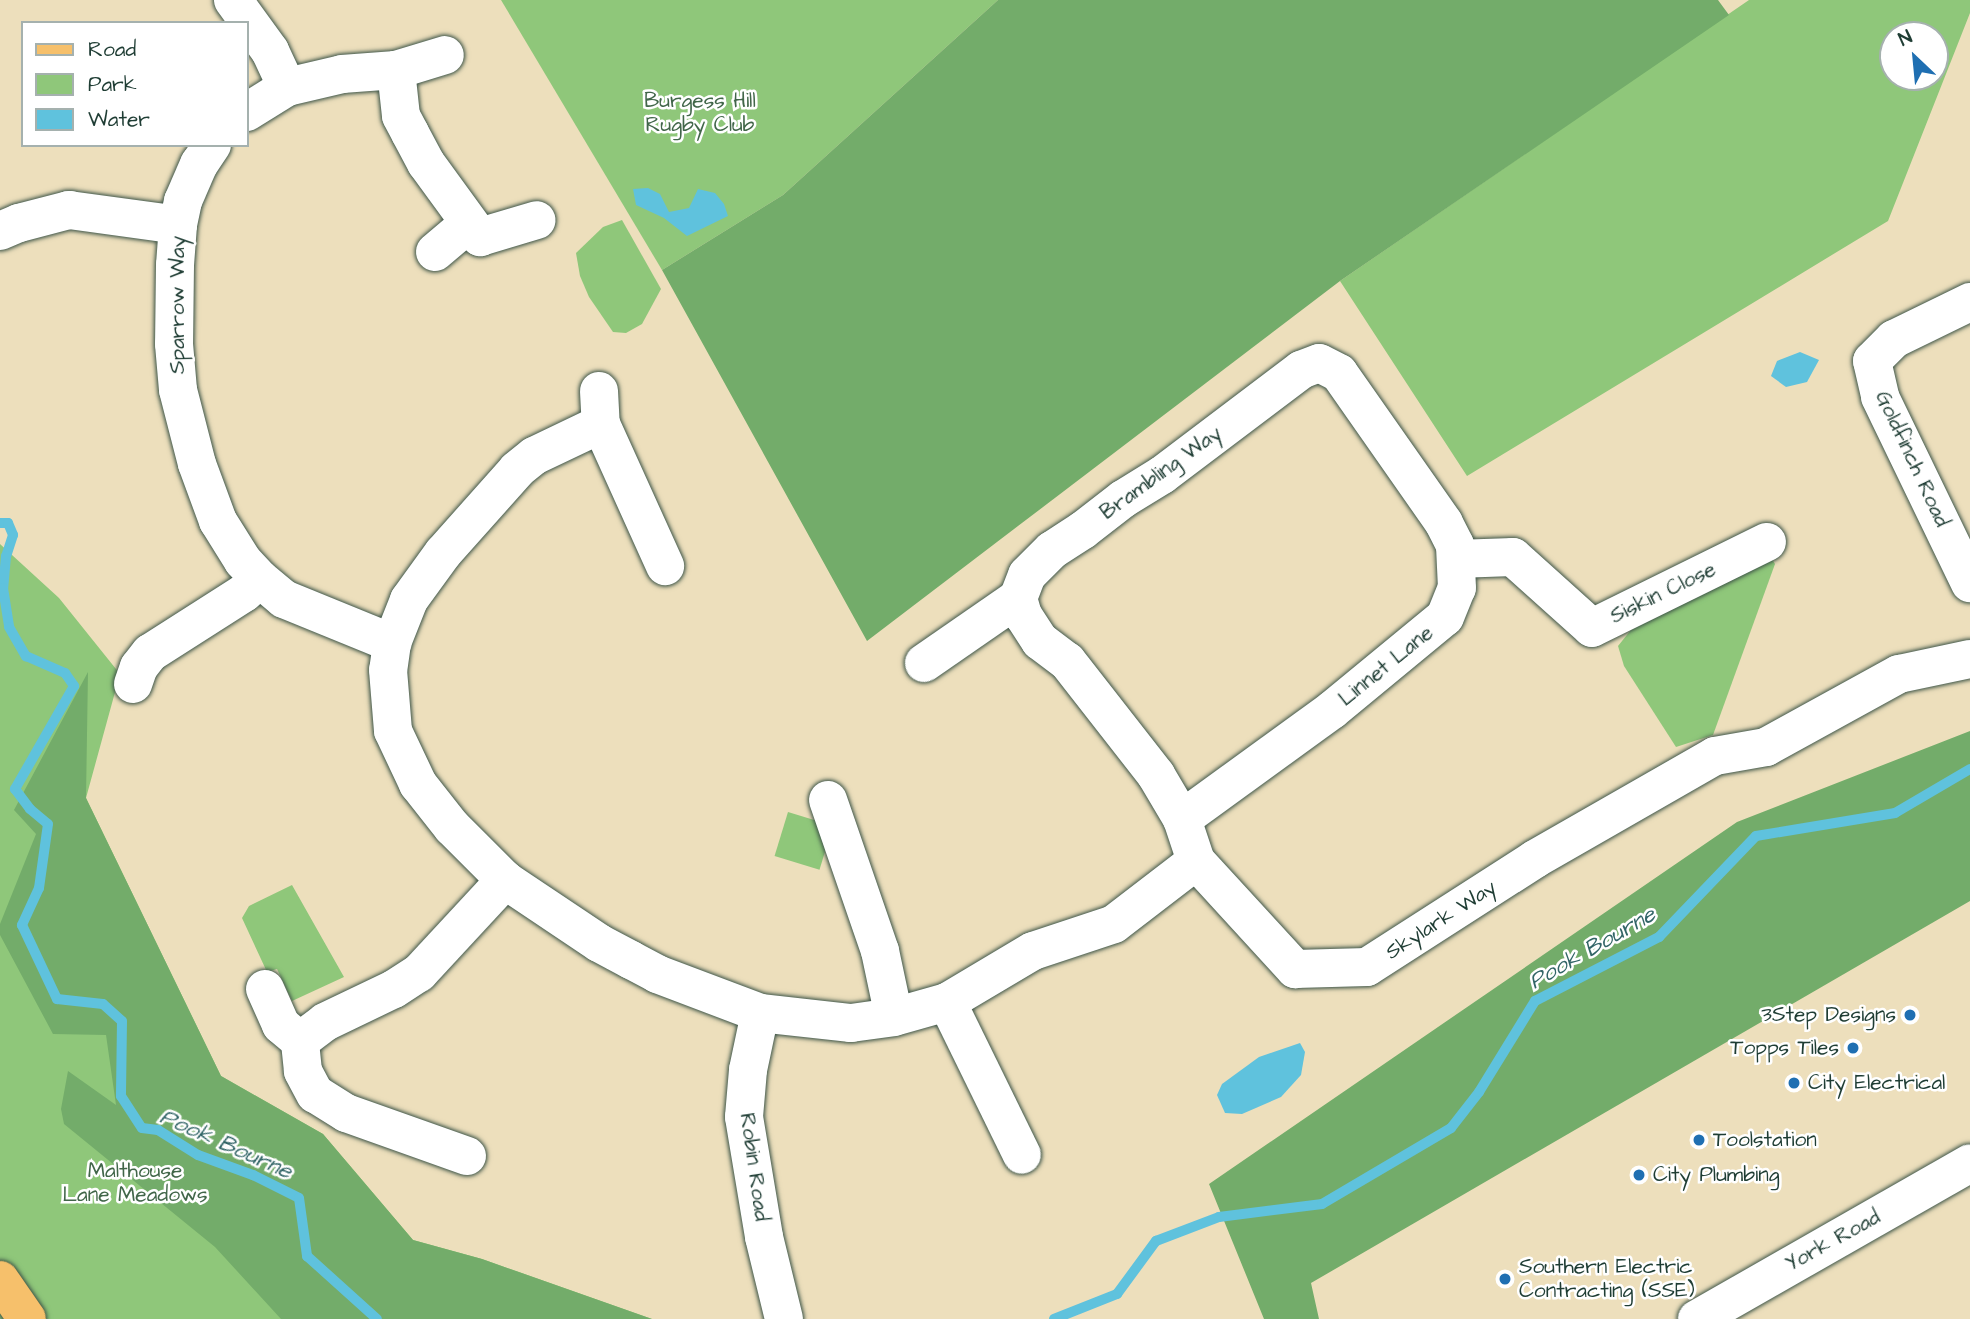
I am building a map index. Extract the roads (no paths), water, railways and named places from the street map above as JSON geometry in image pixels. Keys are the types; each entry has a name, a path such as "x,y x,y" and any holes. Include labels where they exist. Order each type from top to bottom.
{"main road":[{"path":"0,1280 27,1319"}],"street":[{"path":"233,0 270,51 287,87"},
{"path":"248,111 287,87 342,74 396,70 445,55"},
{"path":"396,70 401,116 426,163 480,237 537,220"},
{"name":"Sparrow Way","path":"211,147 190,183 178,225 174,344 181,410 197,464 218,521 243,561 260,579 284,599 391,643"},
{"path":"0,231 19,223 69,210 178,225"},
{"path":"435,252 468,224"},
{"name":"Goldfinch Road","path":"1970,302 1894,339 1872,361 1880,397 1970,583"},
{"name":"Linnet Lane","path":"1182,819 1332,710 1445,617 1457,588 1455,545 1437,512 1339,373 1319,363"},
{"name":"Brambling Way","path":"924,663 1018,598 1027,575 1052,550 1123,499 1162,475 1301,370 1319,363"},
{"path":"664,566 600,408 517,470 443,553 409,600 391,643 388,670 393,731 418,785 452,827 505,880 599,943 657,974 760,1013 851,1023 894,1017 947,1002 1033,951 1114,924 1196,861 1182,819 1156,775 1067,661 1040,641 1023,615 1018,598"},
{"name":"Siskin Close","path":"1456,559 1513,556 1592,628 1768,542"},
{"path":"134,684 139,667 150,653 244,593 260,579"},
{"name":"Skylark Way","path":"1196,861 1295,969 1367,967 1535,859 1714,757 1766,747 1899,674 1970,659"},
{"path":"828,800 880,951 894,1017"},
{"path":"300,1041 325,1021 394,989 419,973 505,880"},
{"path":"265,989 281,1025 300,1041 303,1071 315,1094 346,1113 467,1156"},
{"path":"947,1002 1022,1154"},
{"name":"Robin Road","path":"760,1013 748,1070 744,1117 764,1237 785,1319"},
{"name":"York Road","path":"1697,1319 1970,1163"}],"water":[{"path":"648,188 660,194 669,212 689,208 698,189 715,193 724,204 728,216 687,236 664,218 636,205 633,189"},
{"path":"1800,352 1819,360 1807,382 1786,387 1771,376 1777,361"},
{"path":"1300,1043 1305,1052 1301,1075 1281,1097 1242,1114 1225,1113 1217,1095 1222,1084 1259,1057"}],"waterway":[{"name":"Pook Bourne","path":"0,523 8,523 13,535 6,556 3,588 9,627 26,656 65,673 74,686 15,789 30,809 48,824 39,888 22,925 57,999 103,1004 122,1021 121,1096 142,1128 158,1130 198,1155 253,1175 299,1198 307,1256 377,1319"},
{"name":"Pook Bourne","path":"1054,1319 1117,1294 1156,1241 1219,1217 1322,1204 1451,1128 1479,1092 1535,1001 1659,937 1756,836 1895,813 1970,769"}],"place":[{"name":"3Step Designs","path":"1910,1015"},
{"name":"Topps Tiles","path":"1853,1048"},
{"name":"City Electrical","path":"1794,1083"},
{"name":"Toolstation","path":"1699,1140"},
{"name":"City Plumbing","path":"1639,1175"},
{"name":"Southern Electric Contracting (SSE)","path":"1505,1279"}],"park label":[{"name":"Burgess Hill Rugby Club","path":"700,113"},
{"name":"Malthouse Lane Meadows","path":"135,1183"}]}
